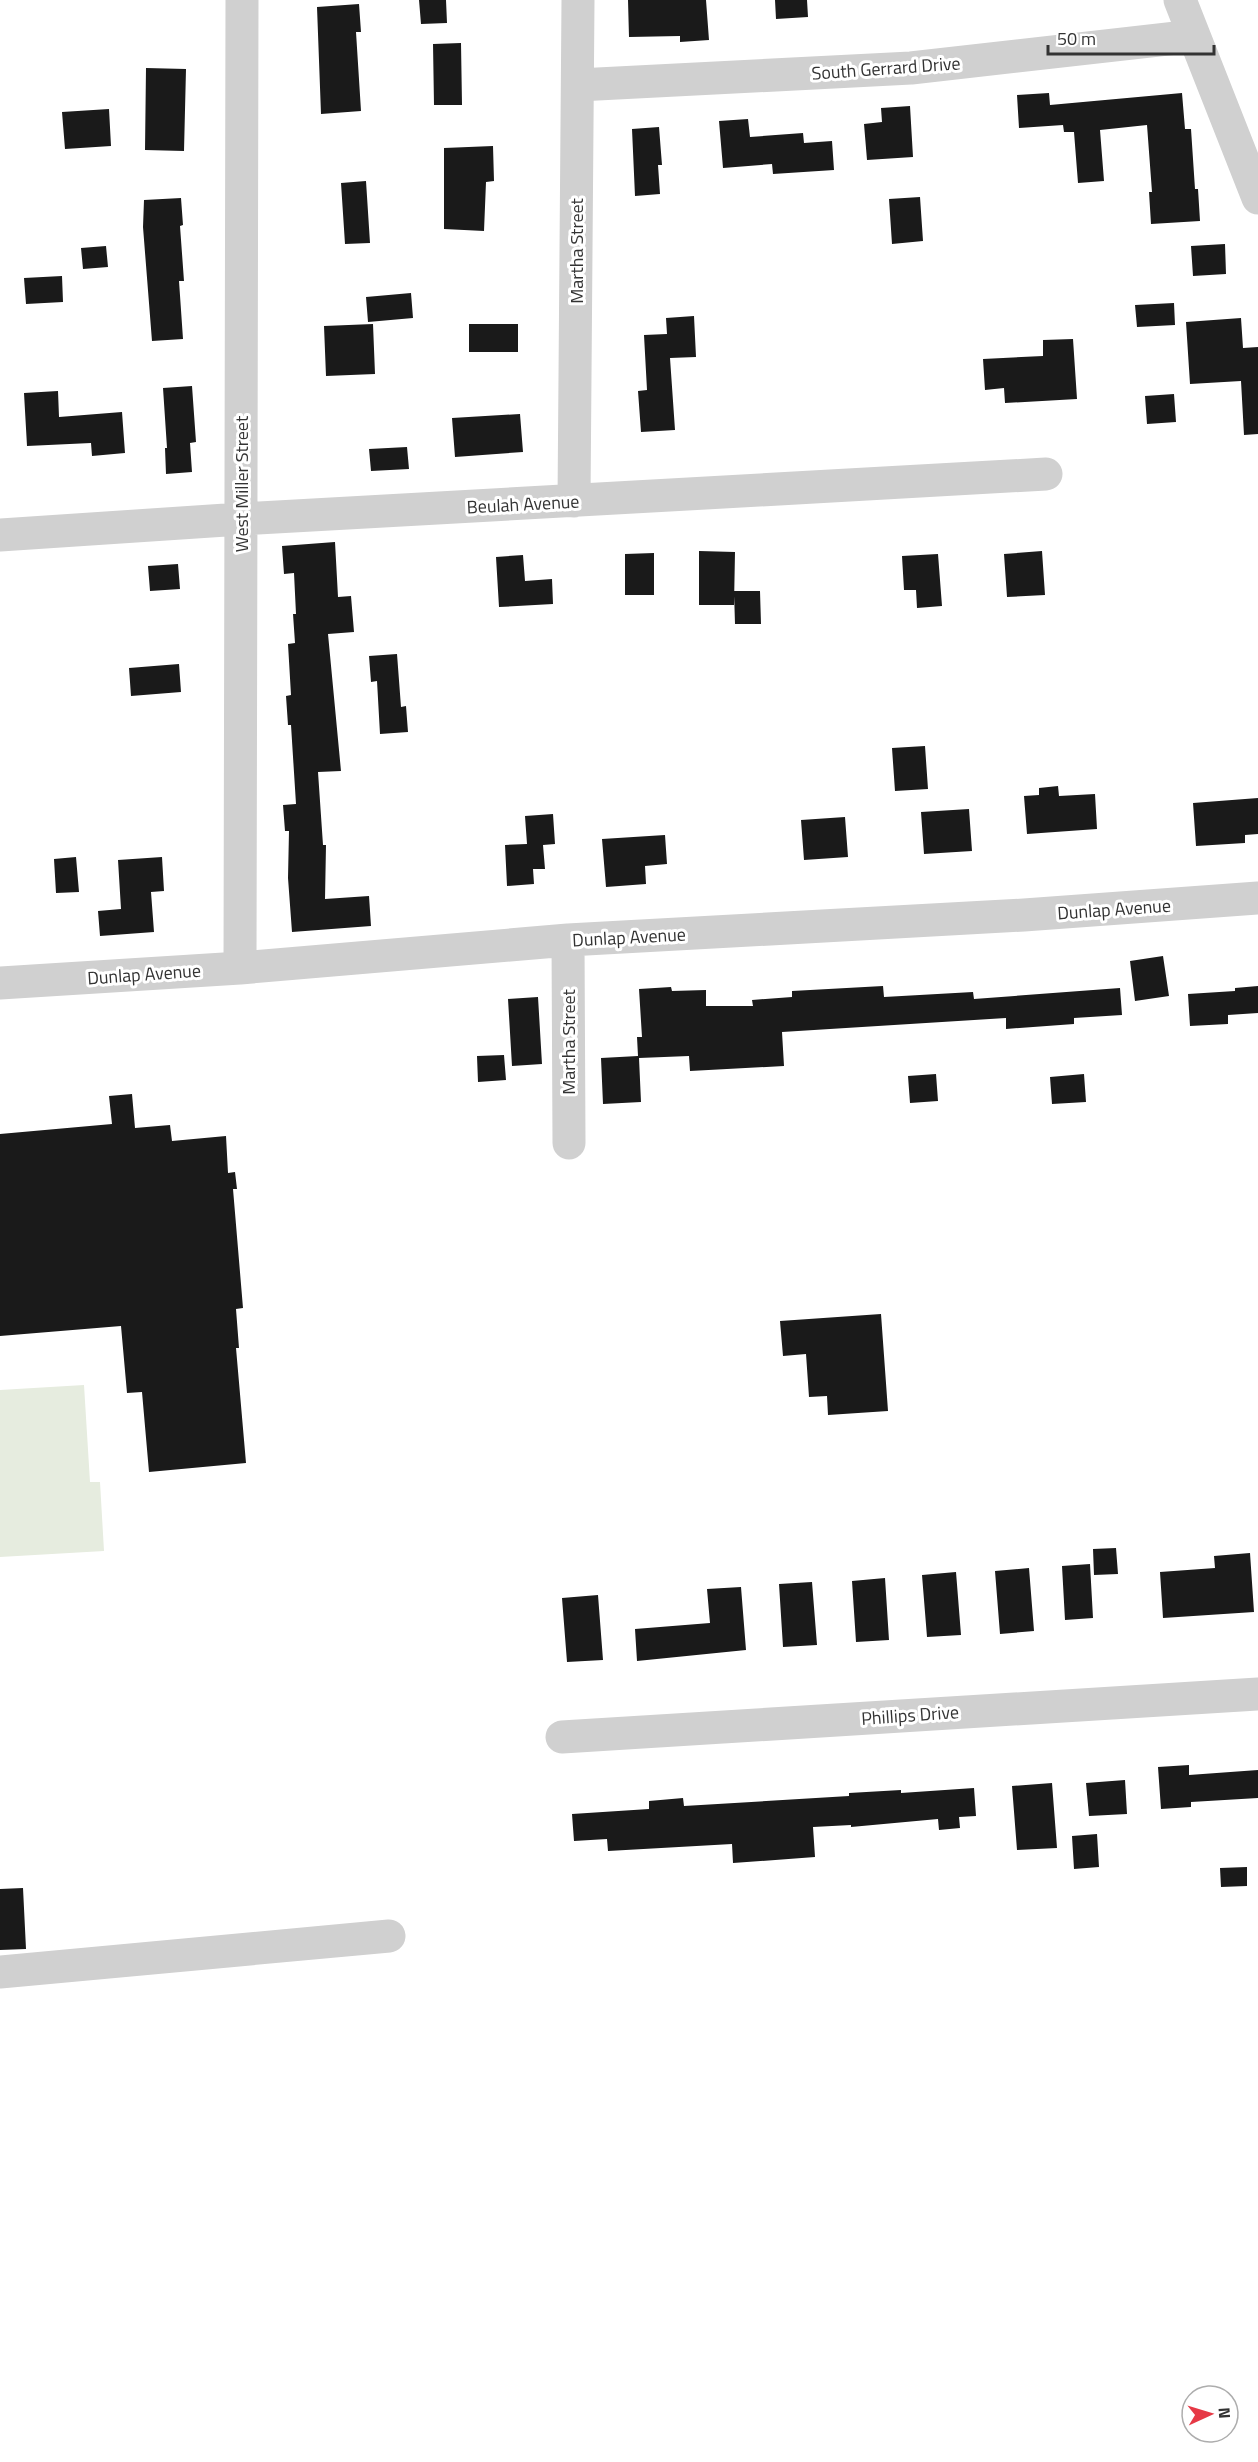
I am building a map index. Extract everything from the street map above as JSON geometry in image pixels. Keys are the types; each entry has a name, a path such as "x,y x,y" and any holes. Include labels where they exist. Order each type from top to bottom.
{"street":[{"name":"West Miller Street","path":"240,968 242,0"},
{"name":"Martha Street","path":"574,501 578,0"},
{"path":"1180,0 1258,198"},
{"name":"South Gerrard Drive","path":"578,85 911,68 1194,36"},
{"name":"Beulah Avenue","path":"0,536 241,519 1046,474"},
{"name":"Dunlap Avenue","path":"0,983 240,968 568,940 1023,915 1258,898"},
{"name":"Martha Street","path":"568,940 569,1143"},
{"name":"Phillips Drive","path":"562,1737 1258,1694"},
{"path":"0,1972 389,1936"}],"shaded area":[{"path":"84,1385 90,1482 100,1482 104,1551 0,1557 0,1390"}],"building":[{"path":"419,0 446,0 447,23 421,24"},
{"path":"628,0 706,0 709,40 680,42 680,36 629,37"},
{"path":"775,0 807,0 808,17 776,19"},
{"path":"359,4 361,32 356,32 361,111 321,114 317,7"},
{"path":"461,43 462,105 434,105 433,44"},
{"path":"146,68 186,69 184,151 145,150"},
{"path":"1049,93 1050,105 1182,93 1185,129 1191,129 1195,189 1198,189 1200,221 1151,224 1149,192 1152,192 1147,125 1100,130 1104,181 1078,183 1074,132 1064,132 1063,125 1019,128 1017,95"},
{"path":"910,106 913,157 867,160 864,124 882,122 881,108"},
{"path":"109,109 111,146 65,149 62,112"},
{"path":"748,119 750,137 803,133 804,143 832,141 834,170 773,174 772,164 723,168 719,121"},
{"path":"659,127 662,165 658,165 660,194 635,196 632,129"},
{"path":"493,146 494,181 486,182 484,231 444,229 444,148"},
{"path":"366,181 370,243 345,244 341,183"},
{"path":"920,197 923,241 892,244 889,199"},
{"path":"181,198 183,225 180,226 184,281 179,281 183,339 152,341 143,227 144,200"},
{"path":"1225,244 1226,274 1193,276 1191,246"},
{"path":"106,246 108,267 83,269 81,248"},
{"path":"62,276 63,302 26,304 24,278"},
{"path":"411,293 413,318 368,322 366,297"},
{"path":"1174,303 1175,325 1137,327 1135,305"},
{"path":"694,316 696,357 670,358 675,430 641,432 638,391 647,390 644,335 667,334 666,318"},
{"path":"1241,318 1243,348 1258,347 1258,434 1244,435 1241,381 1190,384 1186,322"},
{"path":"373,324 375,374 326,376 324,326"},
{"path":"469,324 518,324 518,352 469,352"},
{"path":"1073,339 1077,399 1005,403 1004,388 985,390 983,359 1043,356 1043,340"},
{"path":"192,386 196,442 190,443 192,472 166,474 165,448 167,448 163,388"},
{"path":"58,391 59,417 122,412 125,453 92,456 91,443 27,446 24,393"},
{"path":"1174,394 1176,422 1147,424 1145,396"},
{"path":"520,414 523,452 455,457 452,418"},
{"path":"407,447 409,469 371,471 369,449"},
{"path":"335,542 338,597 351,596 354,632 328,634 341,771 318,772 323,845 326,845 325,899 369,896 371,926 292,932 288,878 289,831 285,831 283,805 296,804 291,725 288,725 286,696 291,695 288,644 295,643 293,614 296,614 294,573 284,574 282,546"},
{"path":"699,551 735,552 734,605 699,605"},
{"path":"1042,551 1045,595 1007,597 1004,554"},
{"path":"654,553 654,595 625,595 625,554"},
{"path":"938,554 942,606 917,608 916,590 904,590 902,556"},
{"path":"523,555 525,581 552,579 553,604 499,607 496,557"},
{"path":"178,564 180,589 150,591 148,566"},
{"path":"734,591 760,591 761,624 735,624"},
{"path":"397,654 401,707 406,706 408,732 380,734 377,681 371,682 369,656"},
{"path":"179,664 181,692 131,696 129,668"},
{"path":"925,746 928,789 895,791 892,748"},
{"path":"1058,786 1059,796 1095,794 1097,829 1027,834 1024,796 1039,795 1039,788"},
{"path":"1258,798 1258,834 1245,835 1245,843 1196,846 1193,803"},
{"path":"969,809 972,851 924,854 921,812"},
{"path":"553,814 555,844 543,845 545,869 533,869 534,884 507,886 505,845 527,844 525,816"},
{"path":"845,817 848,857 804,860 801,820"},
{"path":"665,835 667,864 645,866 646,884 606,887 602,839"},
{"path":"76,857 79,892 56,893 54,859"},
{"path":"162,857 164,891 151,892 154,932 100,936 98,911 121,909 118,860"},
{"path":"1163,956 1169,996 1135,1001 1130,961"},
{"path":"883,986 884,997 973,992 974,999 1120,988 1122,1015 1074,1018 1074,1024 1006,1029 1006,1018 782,1032 784,1066 690,1071 689,1056 639,1058 641,1102 603,1104 601,1058 638,1056 637,1037 642,1037 639,989 671,987 672,991 706,990 706,1006 753,1006 752,1000 792,997 792,991"},
{"path":"1258,986 1258,1013 1228,1015 1228,1024 1190,1026 1188,994 1235,991 1235,988"},
{"path":"538,997 542,1064 512,1066 508,999"},
{"path":"504,1055 506,1080 478,1082 477,1056"},
{"path":"936,1074 938,1101 910,1103 908,1076"},
{"path":"1084,1074 1086,1102 1052,1104 1050,1077"},
{"path":"132,1094 135,1128 170,1125 172,1141 226,1136 228,1173 235,1172 237,1189 233,1189 243,1308 236,1309 239,1348 236,1348 246,1463 149,1472 142,1392 127,1393 121,1326 0,1336 0,1134 112,1124 109,1096"},
{"path":"881,1314 888,1411 828,1415 827,1396 809,1397 806,1354 783,1356 780,1321"},
{"path":"1116,1548 1118,1574 1094,1575 1093,1549"},
{"path":"1250,1553 1254,1612 1163,1618 1160,1572 1215,1568 1214,1556"},
{"path":"1090,1564 1093,1618 1065,1620 1062,1566"},
{"path":"1029,1568 1034,1631 1000,1634 995,1571"},
{"path":"956,1572 961,1635 927,1637 922,1575"},
{"path":"885,1578 889,1640 856,1642 852,1581"},
{"path":"812,1582 817,1645 783,1647 779,1584"},
{"path":"741,1587 746,1650 637,1661 635,1629 710,1623 707,1589"},
{"path":"598,1595 603,1660 567,1662 562,1598"},
{"path":"1189,1765 1189,1775 1258,1770 1258,1798 1191,1802 1191,1807 1161,1809 1158,1767"},
{"path":"1125,1780 1127,1814 1089,1816 1086,1783"},
{"path":"1052,1783 1057,1848 1017,1850 1012,1786"},
{"path":"974,1788 976,1816 959,1817 960,1828 939,1830 938,1819 851,1827 851,1825 813,1827 815,1857 733,1863 732,1844 608,1851 607,1839 574,1841 572,1814 649,1809 649,1801 683,1798 684,1806 849,1796 849,1793 901,1790 901,1793"},
{"path":"1097,1834 1099,1867 1074,1869 1072,1836"},
{"path":"1247,1867 1247,1886 1221,1887 1220,1868"},
{"path":"23,1888 26,1949 0,1950 0,1889"}]}
